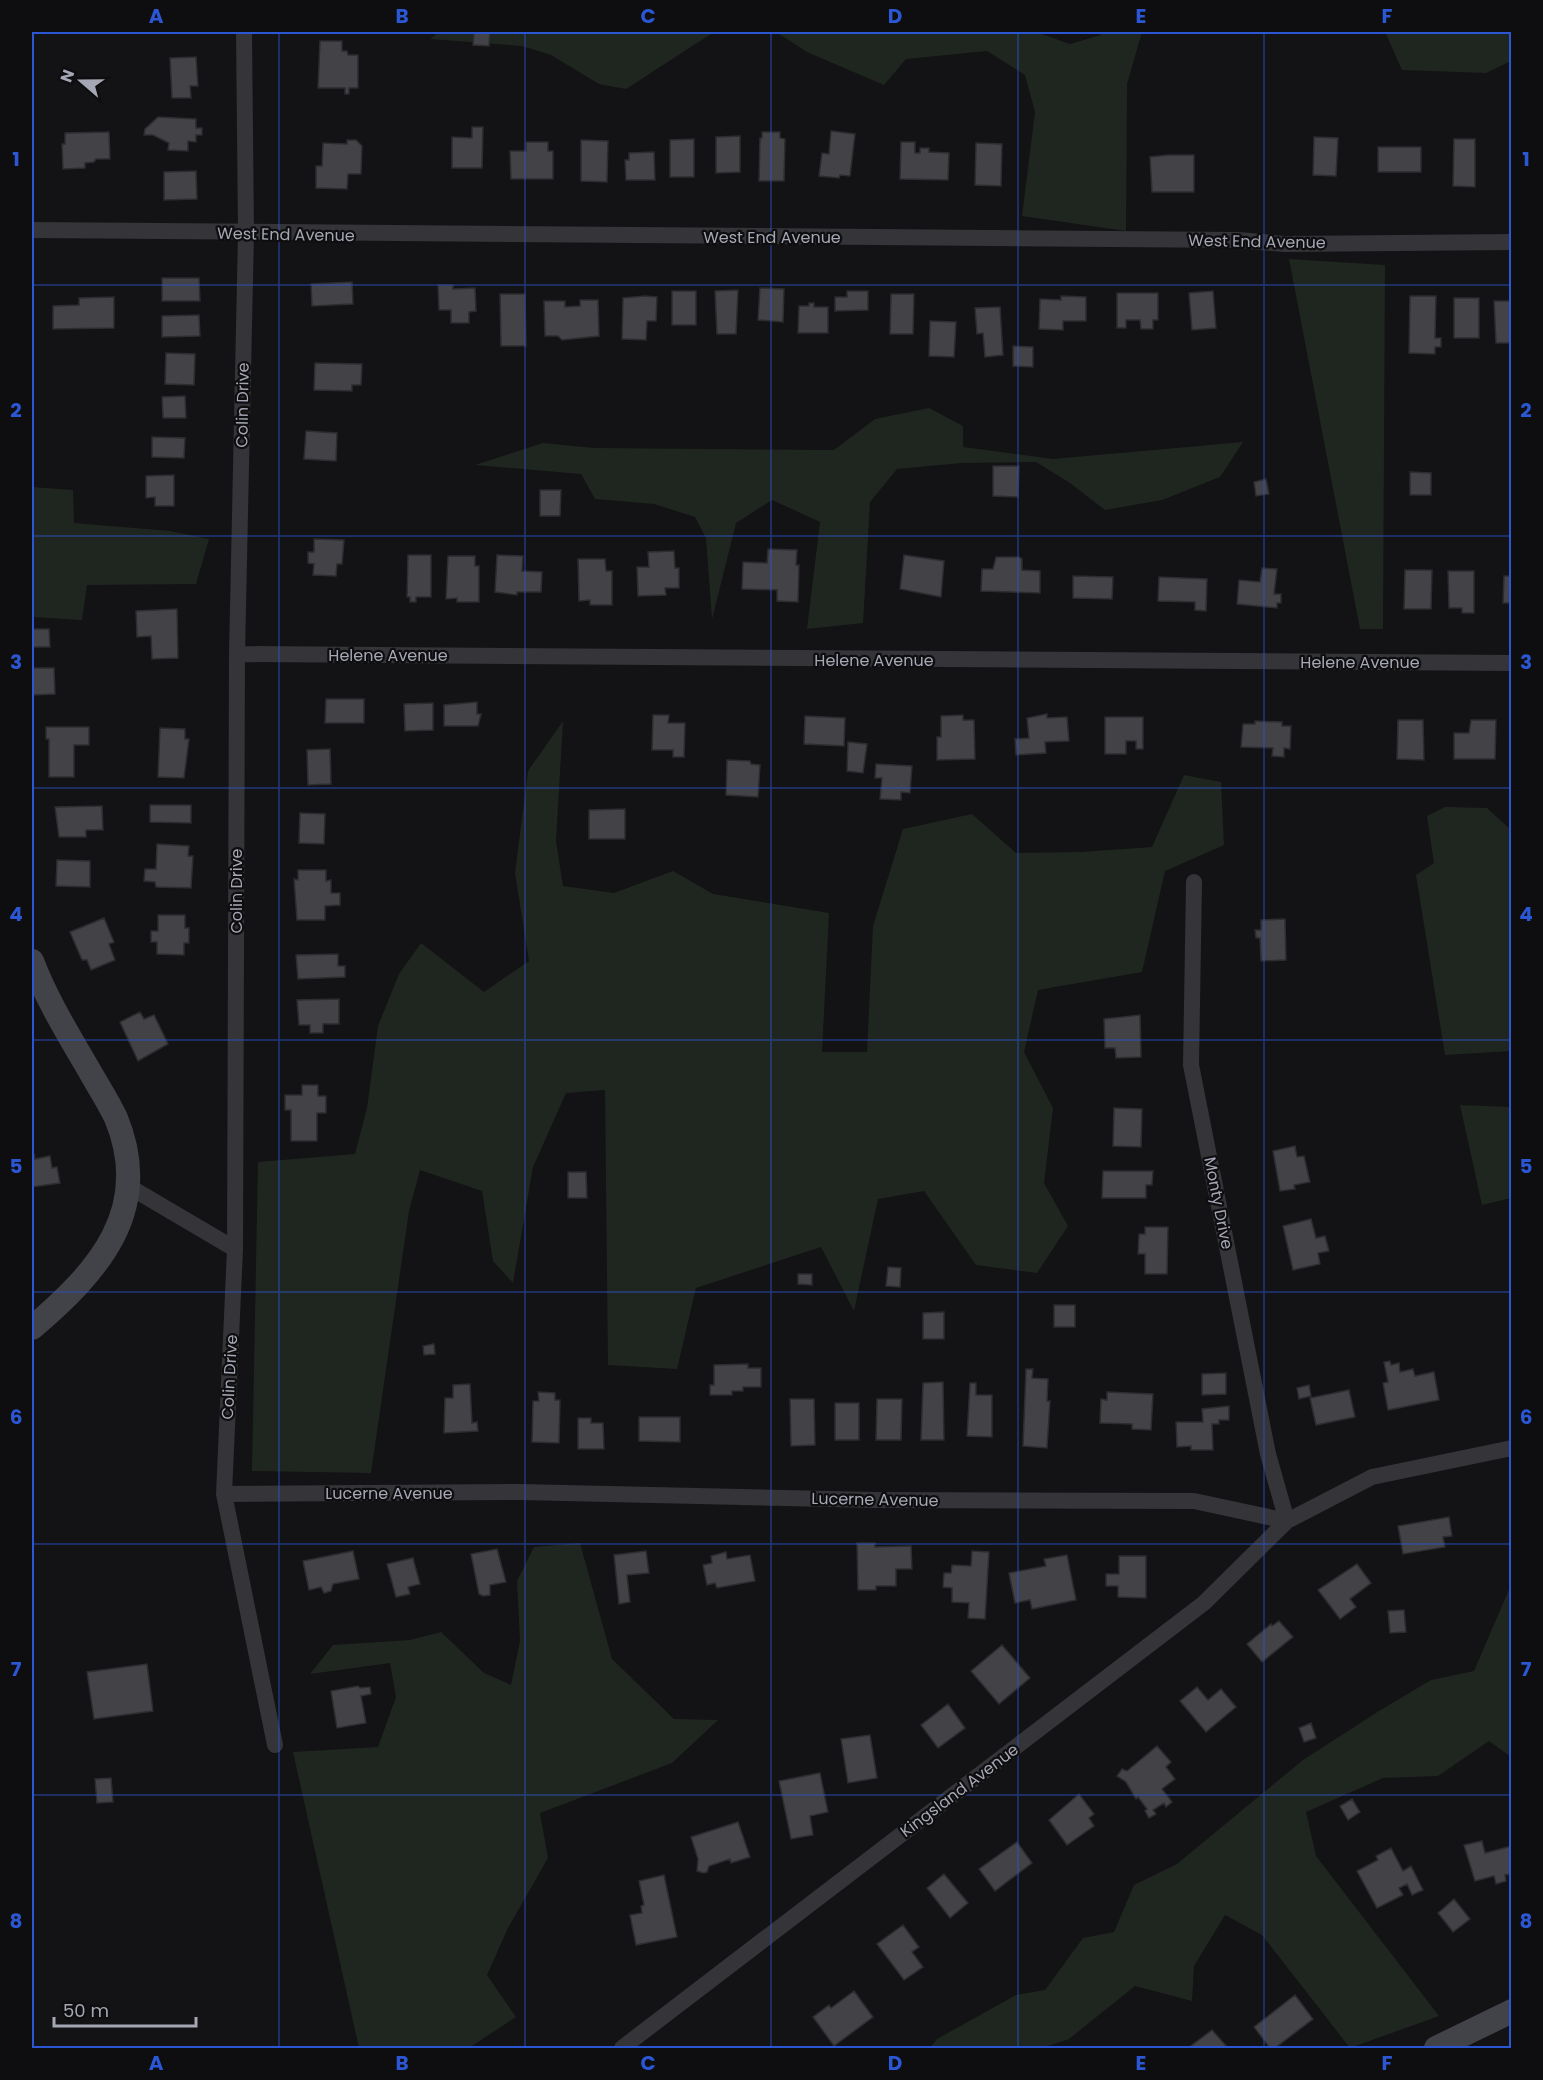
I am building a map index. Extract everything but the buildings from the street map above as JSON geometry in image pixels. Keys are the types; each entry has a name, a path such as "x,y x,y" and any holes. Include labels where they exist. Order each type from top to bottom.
{"main road":[{"path":"32,961 45,994 115,1116 124,1144 128,1186 118,1228 104,1255 71,1293 32,1328"},
{"path":"1436,2049 1512,2012"}],"street":[{"name":"Colin Drive","path":"244,32 246,233 237,654 235,1249 224,1494 275,1745"},
{"name":"West End Avenue","path":"32,230 1238,240 1285,244 1512,242"},
{"name":"Helene Avenue","path":"237,654 1512,663"},
{"name":"Monty Drive","path":"1194,882 1191,1065 1268,1454 1287,1521"},
{"path":"128,1186 235,1249"},
{"path":"1287,1521 1372,1477 1512,1448"},
{"name":"Lucerne Avenue","path":"224,1494 520,1492 873,1500 1194,1501 1287,1521"},
{"name":"Kingsland Avenue","path":"622,2049 1204,1603 1287,1521"}],"shaded area":[{"path":"439,32 714,32 626,89 599,84 551,55 522,46 430,39"},
{"path":"776,32 1036,32 1070,44 1101,35 1101,32 1142,32 1127,84 1126,231 1022,216 1035,112 1025,75 987,51 906,59 884,85 807,52"},
{"path":"1397,32 1511,32 1511,61 1486,73 1402,70 1386,34"},
{"path":"1289,259 1385,265 1383,629 1360,629"},
{"path":"929,408 963,426 963,447 1053,459 1243,442 1220,477 1162,500 1105,510 1070,483 1036,462 962,463 897,469 870,502 863,623 807,629 820,522 772,500 736,523 712,619 706,538 695,517 654,504 595,499 581,474 475,465 543,443 594,448 834,450 875,419"},
{"path":"32,487 73,490 74,523 170,531 209,539 196,584 87,585 82,620 32,617"},
{"path":"563,721 556,841 563,886 614,893 673,871 713,894 829,913 822,1052 867,1052 873,926 903,829 972,814 1016,853 1082,852 1152,847 1184,775 1221,782 1224,845 1165,871 1142,972 1038,990 1024,1052 1053,1108 1044,1183 1068,1226 1037,1273 976,1265 924,1191 878,1199 854,1311 821,1247 696,1288 677,1369 608,1365 605,1090 566,1093 533,1167 513,1283 493,1261 482,1191 420,1170 409,1211 371,1473 252,1471 258,1162 355,1154 367,1108 378,1026 399,974 421,943 484,992 529,961 515,873 528,771"},
{"path":"1445,807 1487,808 1511,830 1511,1051 1445,1055 1416,875 1434,863 1427,816"},
{"path":"1460,1105 1511,1107 1511,1198 1482,1205"},
{"path":"580,1543 612,1659 674,1719 718,1720 672,1763 540,1813 548,1858 508,1928 487,1975 516,2017 469,2048 359,2048 293,1752 378,1747 396,1697 390,1663 310,1674 333,1645 410,1640 441,1632 484,1673 511,1685 520,1641 517,1581 534,1547"},
{"path":"1511,1585 1511,1757 1489,1741 1438,1776 1383,1778 1306,1812 1316,1856 1439,2016 1350,2048 1262,1935 1225,1915 1194,1966 1192,2001 1135,1986 1069,2039 1042,2048 930,2048 937,2039 1016,1995 1045,1990 1083,1938 1114,1932 1134,1885 1177,1864 1303,1760 1431,1680 1474,1671"}]}
